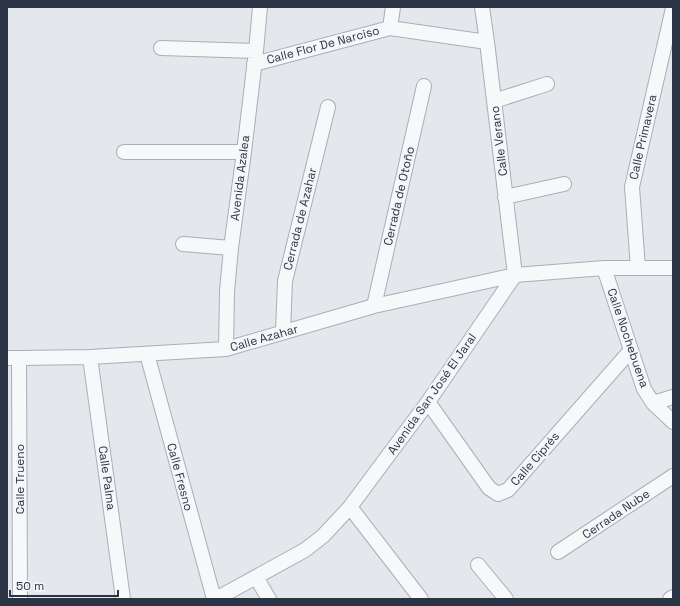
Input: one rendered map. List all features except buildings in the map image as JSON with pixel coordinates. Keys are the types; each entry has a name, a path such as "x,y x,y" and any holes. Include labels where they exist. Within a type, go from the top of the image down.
{"street":[{"name":"Avenida Azalea","path":"226,349 227,291 231,248 244,152 260,7"},
{"path":"390,28 393,7"},
{"name":"Calle Verano","path":"482,7 515,275"},
{"name":"Calle Primavera","path":"638,268 632,187 673,8"},
{"name":"Calle Flor De Narciso","path":"161,48 255,57 390,28 487,42"},
{"path":"494,101 547,84"},
{"name":"Cerrada de Otoño","path":"374,306 424,86"},
{"name":"Cerrada de Azahar","path":"283,332 285,281 328,107"},
{"path":"124,152 244,152"},
{"path":"505,197 564,184"},
{"path":"182,244 231,248"},
{"path":"515,275 604,268 673,268"},
{"name":"Calle Nochebuena","path":"604,268 644,389 653,403 673,422"},
{"name":"Calle Azahar","path":"13,358 90,357 226,349 374,306 515,275"},
{"name":"Avenida San José El Jaral","path":"215,599 305,550 323,536 350,507 428,402 515,275"},
{"name":"Calle Ciprés","path":"428,402 489,488 498,494 508,490 631,350"},
{"name":"Calle Fresno","path":"147,354 215,599"},
{"name":"Calle Palma","path":"90,357 123,599"},
{"name":"Calle Trueno","path":"13,358 20,599"},
{"path":"653,403 673,397"},
{"name":"Cerrada Nube","path":"558,552 673,476"},
{"path":"350,507 421,599"},
{"path":"478,565 506,599"},
{"path":"256,577 268,599"}]}
